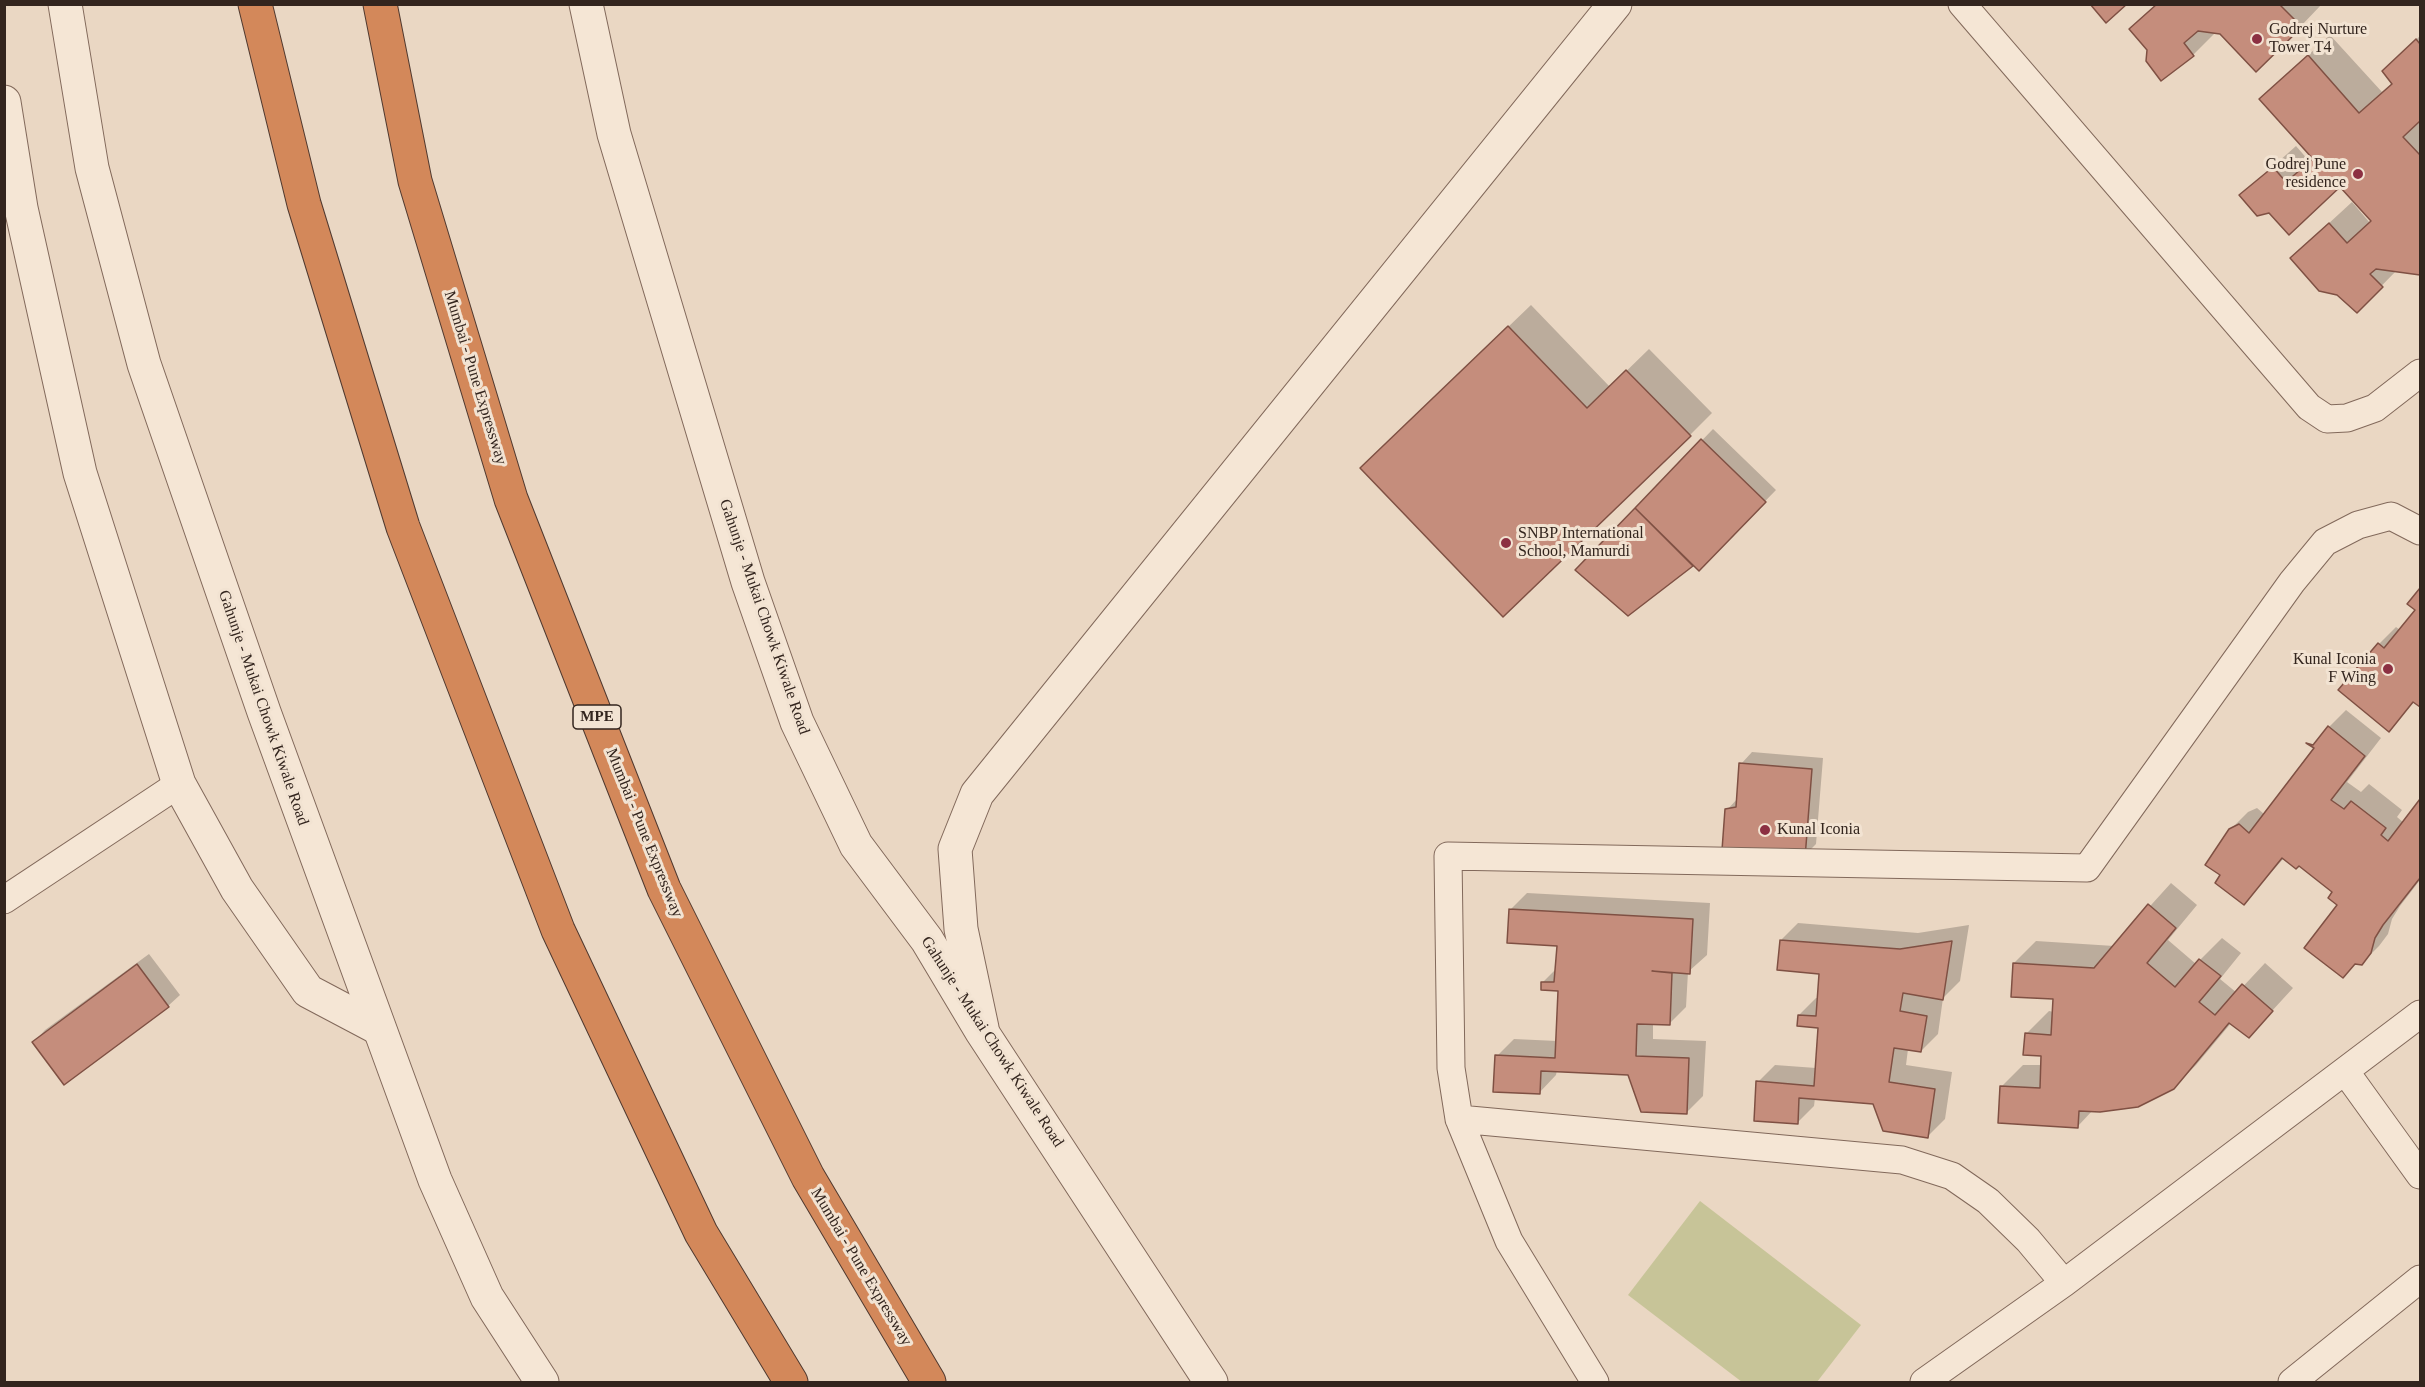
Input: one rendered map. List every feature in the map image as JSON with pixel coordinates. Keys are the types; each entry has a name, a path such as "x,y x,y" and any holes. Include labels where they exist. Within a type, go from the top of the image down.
{"highway":[{"path":"255,4 304,204 403,527 558,930 701,1233 791,1383"},
{"name":"Mumbai - Pune Expressway","path":"380,4 415,181 512,499 664,889 808,1177 930,1383"}],"street":[{"name":"Gahunje - Mukai Chowk Kiwale Road","path":"65,4 92,168 144,364 264,712 435,1180 488,1297 542,1383"},
{"name":"Gahunje - Mukai Chowk Kiwale Road","path":"586,4 614,134 748,582 797,722 856,845 927,940 982,1032 1211,1383"},
{"path":"982,1032 962,928 956,849 977,794 1615,4"},
{"path":"4,102 21,208 80,473 179,784 237,889 308,991 378,1028"}],"lane":[{"path":"1962,4 2309,407 2327,419 2348,418 2375,408 2421,373"},
{"path":"1595,1383 1509,1241 1459,1119 1451,1068 1448,856 2087,868 2292,582 2325,542 2358,525 2391,516 2421,531"},
{"path":"4,900 179,784"},
{"path":"1924,1383 2064,1282 2421,1014"},
{"path":"2345,1071 2421,1175"},
{"path":"1459,1119 1902,1160 1952,1176 1988,1201 2028,1240 2064,1282"},
{"path":"2292,1383 2421,1280"}],"shaded area":[{"path":"1700,1201 1861,1325 1817,1382 1742,1382 1628,1295"}],"building":[{"path":"2090,4 2127,4 2106,23"},
{"name":"Godrej Nurture Tower T4","path":"2157,4 2279,4 2302,27 2256,72 2220,34 2198,31 2184,43 2194,56 2161,81 2146,61 2147,50 2129,29"},
{"name":"Godrej Pune residence","path":"2416,39 2420,44 2420,121 2403,137 2420,155 2420,275 2376,269 2370,274 2383,287 2357,313 2337,295 2319,291 2290,258 2329,223 2347,243 2371,221 2340,187 2289,235 2269,213 2257,216 2239,195 2273,167 2286,182 2313,159 2259,99 2308,55 2359,113 2392,84 2382,71"},
{"name":"SNBP International School, Mamurdi","path":"1508,326 1587,408 1626,370 1691,436 1503,617 1360,468"},
{"path":"1701,439 1766,502 1699,571 1635,508"},
{"path":"1635,508 1693,566 1628,616 1575,570"},
{"name":"Kunal Iconia F Wing","path":"2420,588 2420,707 2413,702 2389,732 2338,690 2378,643 2384,648 2415,610 2407,604"},
{"path":"2328,726 2365,756 2331,800 2344,809 2351,801 2386,828 2381,835 2388,841 2420,799 2420,878 2383,925 2375,938 2371,953 2362,965 2355,964 2343,978 2304,948 2337,905 2328,898 2332,892 2299,866 2296,869 2282,858 2244,905 2215,883 2220,875 2205,865 2229,829 2239,824 2249,833 2314,748 2306,743 2313,745"},
{"name":"Kunal Iconia","path":"1739,763 1812,769 1805,858 1722,850 1725,809 1736,807"},
{"path":"2148,904 2176,928 2147,963 2175,987 2199,959 2221,976 2199,1002 2215,1015 2242,984 2273,1011 2249,1038 2229,1023 2174,1089 2138,1107 2100,1112 2079,1111 2078,1128 1998,1123 2000,1086 2040,1088 2041,1056 2023,1055 2025,1033 2051,1035 2053,999 2011,997 2013,963 2094,968"},
{"path":"1509,909 1693,919 1690,974 1652,971 1672,973 1670,1025 1637,1024 1636,1056 1689,1058 1687,1114 1641,1112 1628,1075 1541,1071 1540,1094 1493,1092 1495,1055 1555,1058 1558,991 1541,990 1541,982 1554,982 1557,946 1507,943"},
{"path":"1780,940 1900,949 1952,941 1943,1000 1903,993 1900,1011 1927,1016 1921,1052 1894,1048 1889,1082 1935,1089 1928,1138 1883,1131 1873,1104 1799,1098 1798,1124 1754,1121 1756,1081 1814,1086 1818,1028 1797,1026 1798,1015 1816,1016 1819,974 1777,970"},
{"path":"137,964 169,1007 64,1085 32,1042"}],"place":[{"name":"Godrej Nurture Tower T4","path":"2257,39"},
{"name":"Godrej Pune residence","path":"2358,174"},
{"name":"SNBP International School, Mamurdi","path":"1506,543"},
{"name":"Kunal Iconia F Wing","path":"2388,669"},
{"name":"Kunal Iconia","path":"1765,830"}]}
